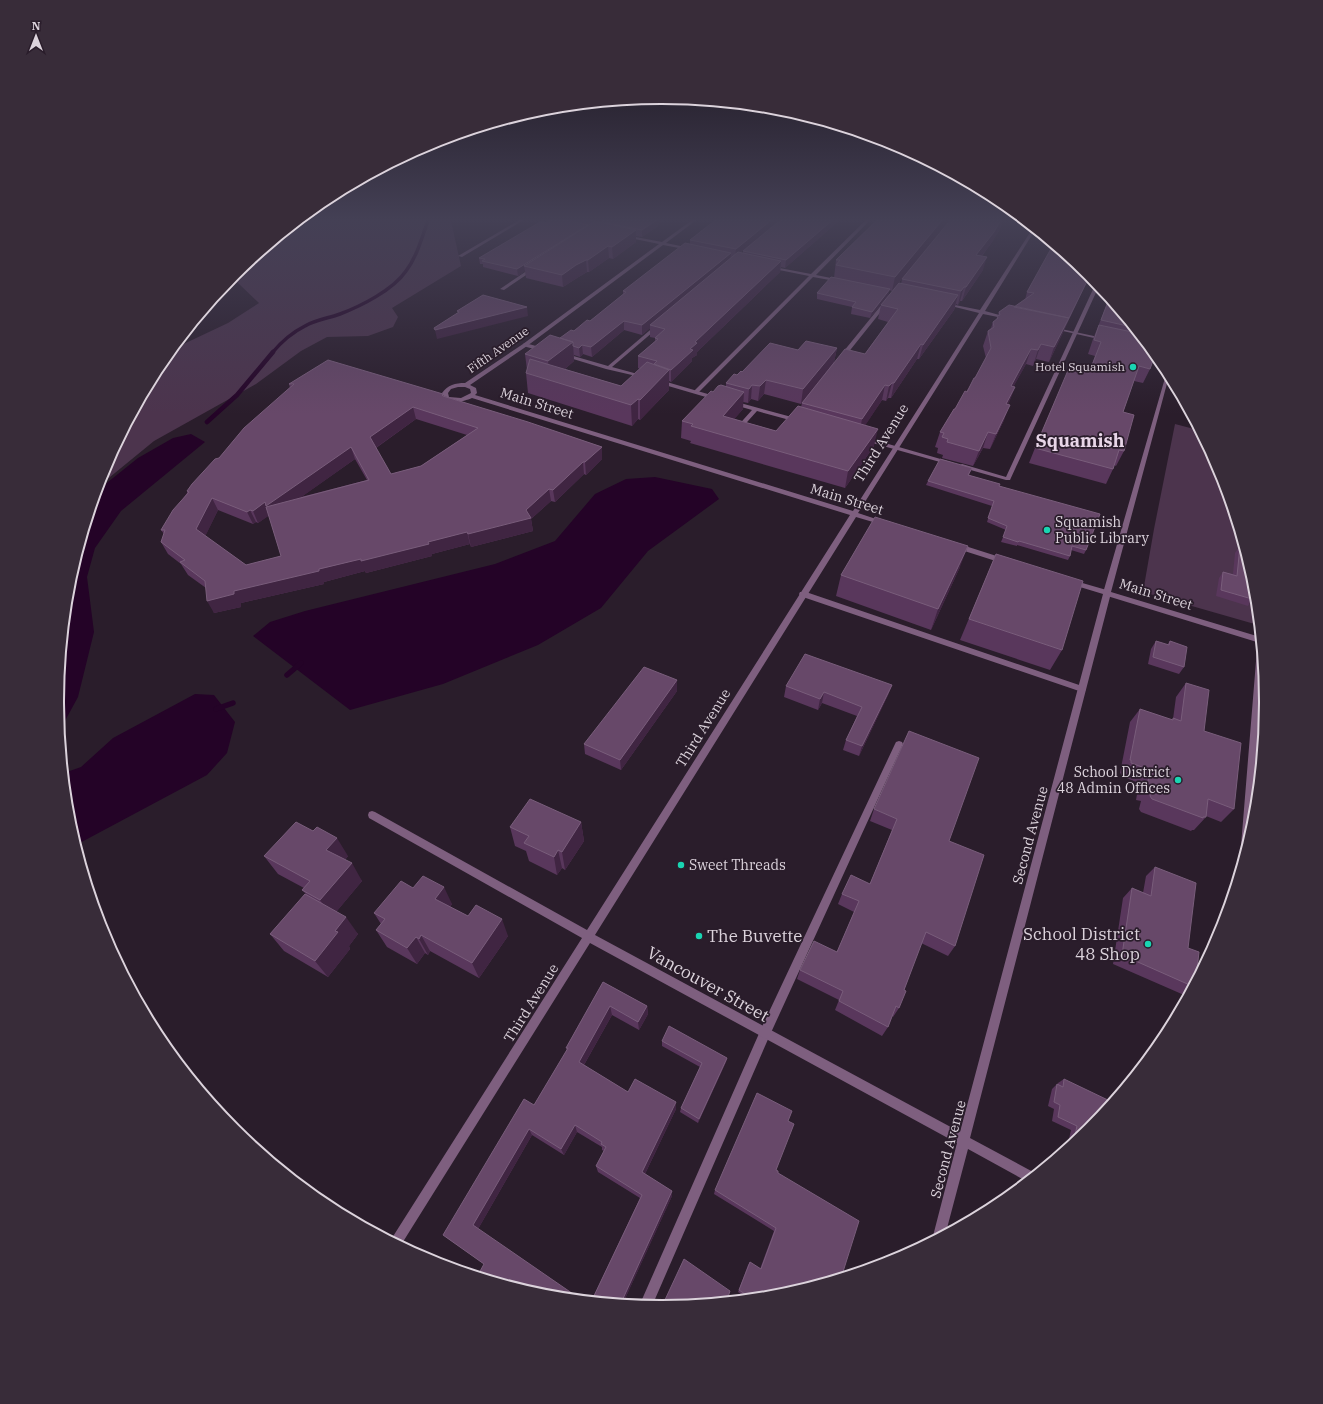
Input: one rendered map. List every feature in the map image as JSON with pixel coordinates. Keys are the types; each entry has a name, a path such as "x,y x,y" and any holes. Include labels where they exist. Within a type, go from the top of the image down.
{"street":[{"path":"502,289 511,284"},
{"name":"Fifth Avenue","path":"466,386 606,284"},
{"path":"696,392 804,284"},
{"name":"Third Avenue","path":"398,1239 999,284"},
{"path":"858,438 1008,479 1094,291"},
{"path":"836,365 889,299"},
{"path":"938,302 1015,319"},
{"path":"608,368 663,321"},
{"path":"1046,326 1112,341"},
{"path":"525,344 548,351"},
{"path":"555,353 800,421"},
{"name":"Second Avenue","path":"941,1230 1107,593 1165,382"},
{"path":"466,386 473,388 474,391 472,396 459,400 450,399 445,396 445,393 449,388 466,386"},
{"name":"Main Street","path":"472,396 888,525"},
{"path":"743,432 736,430 756,409"},
{"path":"793,419 797,413"},
{"path":"949,544 1010,562"},
{"name":"Main Street","path":"1063,579 1255,639"},
{"path":"803,594 1082,689"},
{"path":"1248,818 1258,682"},
{"path":"648,1299 765,1033 899,744"},
{"name":"Vancouver Street","path":"372,815 589,937 1027,1175"}],"shaded area":[{"path":"239,284 432,284 392,308 398,317 393,327 368,336 327,337 301,351 256,384 154,441 107,480 144,403 183,344 228,323 259,303"},
{"path":"1175,424 1192,428 1214,473 1239,547 1248,585 1254,624 1143,592"},
{"path":"191,434 205,442 121,511 95,548 87,577 94,632 78,697 65,722 65,663 75,585 84,547 105,484 138,458 173,438"},
{"path":"655,477 712,489 719,499 648,551 601,608 538,645 443,684 350,710 253,636 270,622 305,611 495,564 555,541 595,494 626,479"},
{"path":"195,694 214,695 235,722 227,753 207,775 81,843 75,819 68,772 81,767 113,738"}],"building":[{"path":"633,284 693,284 642,325 624,321 591,347 582,345 579,348 573,346 573,342 560,338 571,330 574,331 587,320 590,321 626,292 623,291"},
{"path":"700,284 757,284 695,342 697,343 690,349 693,350 671,370 654,364 657,361 638,356 658,339 655,338 665,329 650,325"},
{"path":"825,284 863,284 890,289 872,312 852,307 856,302 817,293"},
{"path":"899,284 958,295 894,383 889,386 885,385 862,419 802,403 845,349 865,354 898,309 881,305"},
{"path":"924,284 968,284 961,291"},
{"path":"1032,284 1086,284 1069,318 1014,307 1034,293 1027,292"},
{"path":"483,295 527,307 435,330 434,328 459,312 457,311"},
{"path":"1107,304 1126,326 1101,320"},
{"path":"1009,305 1069,318 1054,347 1041,344 1038,350 1031,349 1011,386 1015,387 1006,404 1010,405 996,434 988,432 979,451 947,442 948,439 942,437 944,433 940,432 965,391 967,392 991,348 988,331 994,327 993,322 998,318 997,316 1000,315 999,312"},
{"path":"1099,325 1131,332 1152,362 1150,369 1139,366 1123,412 1134,415 1124,451 1119,450 1113,469 1035,448 1069,368 1089,373 1101,342 1094,340"},
{"path":"550,335 573,342 548,361 525,354"},
{"path":"806,341 837,348 803,389 766,380 760,386 752,385 749,389 726,383 734,374 737,375 741,371 742,372 770,343 798,350"},
{"path":"530,359 621,386 647,362 669,370 640,400 638,399 631,405 526,373"},
{"path":"328,360 443,394 443,396 528,422 602,447 585,462 583,462 553,490 549,489 526,510 531,518 468,534 467,532 428,542 429,544 361,561 361,559 319,569 319,571 234,591 234,594 207,601 205,581 180,562 185,560 161,542 165,530 161,530 173,510 189,492 187,491 192,484 215,459 219,458 244,428 294,384 289,384","holes":["413,407 478,428 421,466 391,474 370,437","351,447 369,480 266,507 281,556 246,565 196,529 212,498 247,512 250,510 253,511 265,502 266,506"]},
{"path":"721,385 744,392 723,416 776,431 798,406 878,429 848,471 691,426 693,424 682,421 711,391 713,392 718,386"},
{"path":"940,459 972,468 968,475 1000,484 999,486 1100,514 1086,550 1072,546 1070,556 1003,537 1007,526 988,518 994,501 928,481"},
{"path":"875,517 968,546 938,609 841,575"},
{"path":"1240,550 1250,598 1221,590 1223,572 1237,576"},
{"path":"996,554 1083,581 1062,650 969,619"},
{"path":"1156,641 1169,645 1170,641 1187,647 1184,667 1153,657"},
{"path":"805,654 892,685 862,746 846,740 862,707 824,692 820,699 786,686"},
{"path":"644,667 677,680 620,760 584,744"},
{"name":"School District 48 Admin Offices","path":"1186,683 1209,690 1204,731 1241,743 1234,809 1208,799 1206,817 1203,818 1152,799 1150,796 1151,788 1147,787 1150,770 1131,763 1130,760 1140,709 1173,720 1173,718 1181,721"},
{"path":"909,731 979,758 949,841 984,855 955,946 926,932 904,990 906,991 899,1008 896,1006 888,1027 839,1001 843,991 800,970 814,941 837,952 859,901 842,894 851,875 870,884 897,819 874,809"},
{"path":"530,799 581,822 562,852 558,850 554,857 524,843 529,836 510,827"},
{"path":"296,822 313,831 317,827 337,838 326,850 352,863 320,900 302,890 310,881 264,856"},
{"name":"School District 48 Shop","path":"1155,867 1196,883 1188,948 1199,952 1198,965 1188,984 1122,955 1132,888 1151,896"},
{"path":"423,876 444,887 435,899 468,916 476,905 502,919 472,963 421,935 419,939 416,937 407,948 376,930 385,919 374,913 401,881 413,888"},
{"path":"305,894 346,917 335,931 338,932 315,961 270,934"},
{"path":"603,982 647,1006 638,1022 610,1006 579,1062 628,1092 635,1079 676,1102 642,1172 672,1191 623,1298 594,1295 642,1195 596,1166 606,1147 601,1144 602,1142 575,1125 561,1149 529,1129 473,1225 570,1292 545,1288 480,1271 484,1264 443,1235 524,1099 534,1105 568,1048 566,1048"},
{"path":"669,1026 727,1058 699,1119 681,1108 702,1063 662,1041"},
{"path":"1064,1079 1107,1100 1076,1132 1077,1126 1058,1117 1060,1105 1054,1102 1057,1084 1063,1087"},
{"path":"757,1093 792,1111 788,1121 794,1124 776,1170 778,1173 859,1221 843,1271 778,1288 744,1293 739,1290 750,1262 761,1269 776,1228 715,1190"},
{"path":"684,1259 730,1291 729,1295 665,1300"}],"waterway":[{"path":"272,353 295,331 313,322 357,307 376,297 394,284"},
{"path":"207,422 237,395 273,352"},
{"path":"287,675 301,663"},
{"path":"216,709 233,703"}],"place":[{"name":"Hotel Squamish","path":"1133,367"},
{"name":"Squamish Public Library","path":"1047,530"},
{"name":"School District 48 Admin Offices","path":"1178,780"},
{"name":"Sweet Threads","path":"681,865"},
{"name":"The Buvette","path":"699,936"},
{"name":"School District 48 Shop","path":"1148,944"}],"district":[{"name":"Squamish","path":"1080,441"}]}
